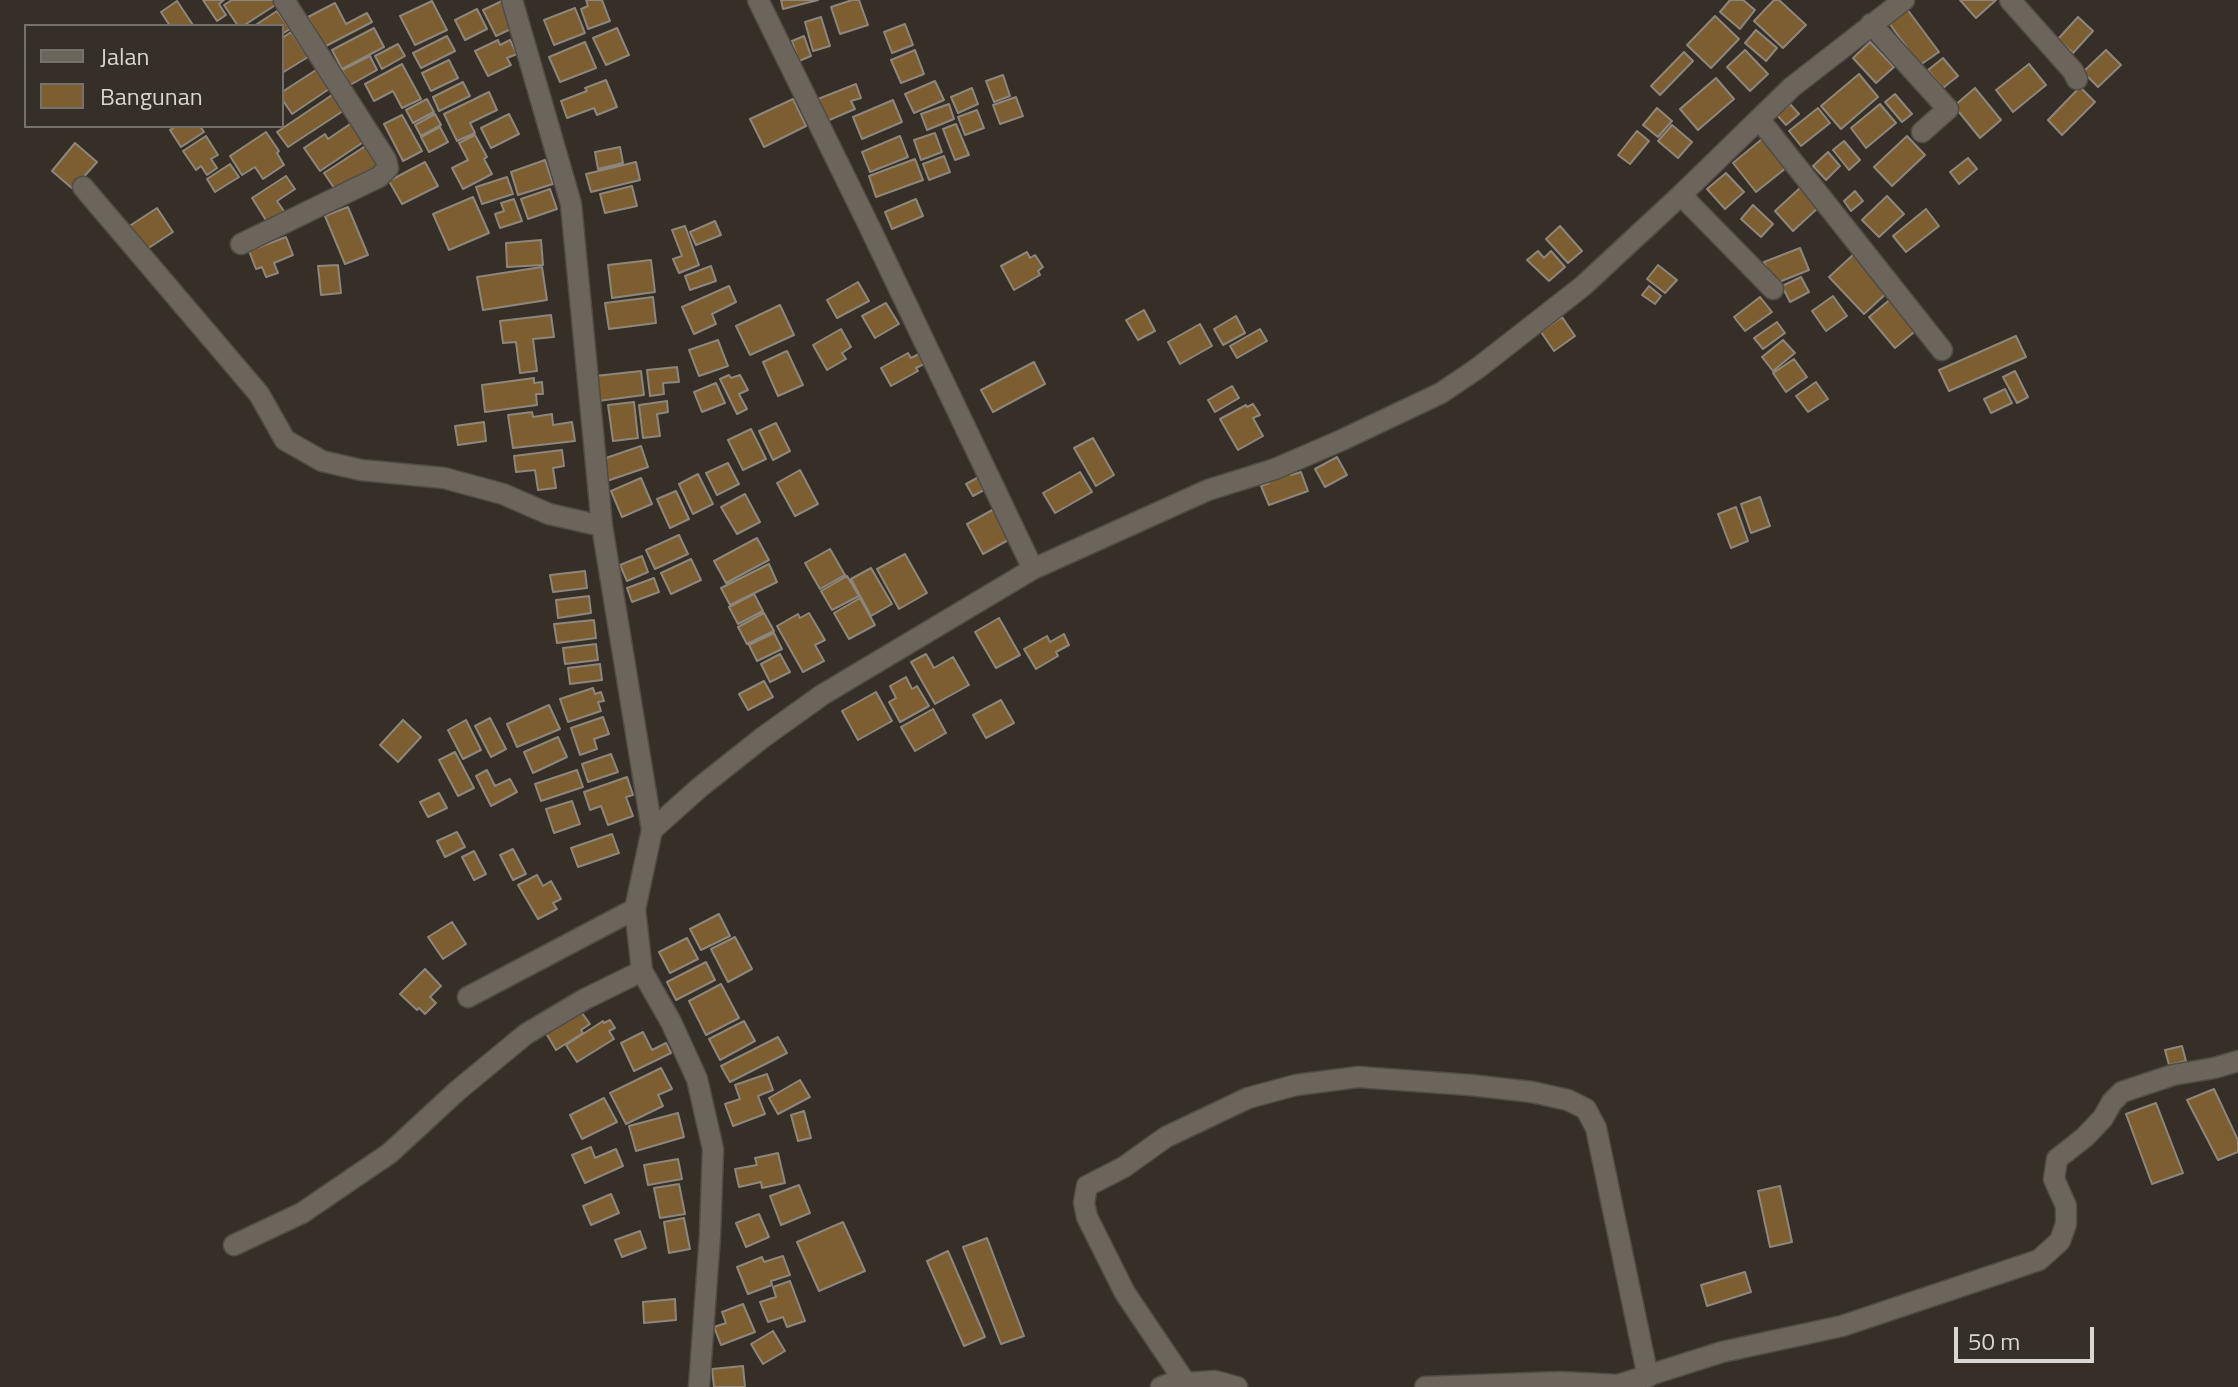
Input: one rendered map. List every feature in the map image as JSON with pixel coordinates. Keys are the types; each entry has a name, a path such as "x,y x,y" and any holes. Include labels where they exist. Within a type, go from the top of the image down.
{"street":[{"path":"241,244 379,177 388,168 386,160 284,0"},
{"path":"512,0 571,204 602,526 652,830 635,909 642,971 671,1022 697,1079 713,1149 699,1387"},
{"path":"758,0 1033,569"},
{"path":"652,830 709,780 822,695 1033,569 1208,490 1275,469 1441,393 1583,286 1792,87 1904,0"},
{"path":"2010,0 2077,79"},
{"path":"1871,24 1948,109 1922,132"},
{"path":"1759,119 1942,350"},
{"path":"83,187 259,394 285,440 322,461 361,470 444,478 503,494 549,514 602,526"},
{"path":"1681,195 1773,289"},
{"path":"468,997 635,909"},
{"path":"234,1245 302,1213 390,1153 457,1091 526,1034 585,999 642,971"},
{"path":"1425,1387 1560,1382 1618,1385 1722,1352 1842,1326 2039,1260 2060,1241 2066,1224 2066,1206 2054,1179 2057,1159 2085,1137 2122,1092 2173,1075 2238,1061"},
{"path":"1185,1382 1125,1293 1087,1217 1084,1203 1087,1186 1124,1167 1166,1137 1248,1098 1296,1085 1358,1077 1532,1092 1568,1100 1586,1109 1596,1128 1648,1377"},
{"path":"1161,1387 1215,1381 1237,1387"}],"building":[{"path":"203,0 224,0 219,4 226,15 217,21"},
{"path":"232,0 274,0 277,4 246,24 237,24 224,5"},
{"path":"586,0 602,0 610,21 588,29 581,9 588,6"},
{"path":"781,0 818,0 783,9"},
{"path":"859,0 868,25 840,34 831,7"},
{"path":"1730,0 1743,0 1755,10 1740,29 1720,12"},
{"path":"1774,0 1779,0 1806,25 1783,48 1754,21"},
{"path":"1960,0 1996,0 1976,18"},
{"path":"177,1 192,24 169,24 161,12"},
{"path":"432,1 447,30 415,45 400,16"},
{"path":"502,1 515,27 496,36 483,10"},
{"path":"335,3 346,24 367,13 372,22 324,47 308,17"},
{"path":"1904,5 1939,52 1920,65 1886,19"},
{"path":"575,8 585,33 554,45 544,20"},
{"path":"477,9 487,29 465,40 455,20"},
{"path":"277,11 290,29 284,33 284,24 257,24"},
{"path":"1715,16 1739,39 1711,68 1687,45"},
{"path":"821,17 830,46 813,51 805,22"},
{"path":"2078,17 2093,31 2073,53 2058,39"},
{"path":"905,24 913,45 892,53 884,32"},
{"path":"374,28 384,47 342,69 332,50"},
{"path":"617,28 629,55 606,65 593,38"},
{"path":"1756,30 1777,48 1766,61 1745,43"},
{"path":"291,32 308,57 284,72 284,37"},
{"path":"447,36 455,51 421,68 413,53"},
{"path":"804,36 811,56 799,61 792,41"},
{"path":"498,40 500,45 510,40 517,54 507,58 511,65 488,76 475,51"},
{"path":"585,42 596,68 560,82 549,57"},
{"path":"1870,42 1894,67 1876,83 1853,58"},
{"path":"398,44 405,56 382,69 375,56"},
{"path":"915,50 924,74 901,83 891,60"},
{"path":"1745,50 1768,74 1750,91 1727,67"},
{"path":"2106,50 2121,65 2098,87 2083,72"},
{"path":"1684,52 1693,61 1660,95 1651,86"},
{"path":"370,56 377,70 350,85 342,70"},
{"path":"1943,58 1958,76 1943,88 1928,70"},
{"path":"449,60 458,78 431,91 422,73"},
{"path":"402,64 421,99 402,108 393,91 374,101 365,84"},
{"path":"2029,64 2046,85 2013,112 1996,90"},
{"path":"316,70 329,89 292,114 284,102 284,91"},
{"path":"1859,74 1878,97 1841,129 1821,106"},
{"path":"1003,75 1010,96 994,102 986,81"},
{"path":"1716,78 1734,99 1698,130 1680,109"},
{"path":"606,80 617,107 597,115 594,108 567,118 561,101"},
{"path":"935,81 944,100 914,113 905,94"},
{"path":"463,82 470,96 439,111 433,97"},
{"path":"856,84 861,98 851,101 855,109 827,121 818,99"},
{"path":"2080,87 2095,102 2062,135 2048,120"},
{"path":"972,88 978,104 958,113 951,97"},
{"path":"1975,88 2001,120 1980,138 1954,106"},
{"path":"489,92 497,110 470,123 475,133 457,141 444,114"},
{"path":"1895,94 1912,114 1902,122 1885,102"},
{"path":"332,95 343,111 288,147 277,132"},
{"path":"1016,97 1023,116 1000,124 993,105"},
{"path":"427,99 434,112 413,123 406,110"},
{"path":"793,99 806,126 764,147 750,119"},
{"path":"893,100 902,122 862,139 853,117"},
{"path":"949,104 954,119 927,130 921,114"},
{"path":"1790,104 1799,114 1786,125 1777,115"},
{"path":"1880,104 1896,123 1866,148 1851,128"},
{"path":"1657,108 1672,121 1658,137 1643,125"},
{"path":"1818,108 1830,123 1801,146 1789,131"},
{"path":"977,110 984,128 965,135 958,117"},
{"path":"435,114 441,125 421,136 415,125"},
{"path":"509,114 519,134 491,148 481,128"},
{"path":"402,115 422,151 403,161 384,124"},
{"path":"353,122 365,141 320,171 304,148 325,134 328,139"},
{"path":"956,124 969,155 955,160 943,129"},
{"path":"1672,125 1692,142 1678,158 1658,141"},
{"path":"440,127 448,142 429,152 421,137"},
{"path":"201,128 204,132 181,147 170,130"},
{"path":"1637,131 1649,141 1630,164 1618,155"},
{"path":"266,132 284,165 263,179 255,167 242,175 230,156"},
{"path":"935,133 942,152 921,160 914,140"},
{"path":"475,135 492,174 463,189 452,168 468,160 459,143"},
{"path":"206,136 218,155 211,159 217,168 207,175 201,166 196,170 183,151"},
{"path":"900,136 908,157 870,172 862,152"},
{"path":"1907,136 1925,155 1892,186 1874,167"},
{"path":"1762,139 1786,168 1756,192 1733,163"},
{"path":"1844,141 1860,160 1849,170 1833,150"},
{"path":"75,143 97,162 73,189 52,171"},
{"path":"367,145 381,166 338,194 324,173"},
{"path":"620,147 623,163 598,169 595,152"},
{"path":"1828,152 1840,166 1826,180 1813,166"},
{"path":"944,156 950,172 929,180 923,164"},
{"path":"1968,158 1977,169 1959,184 1950,172"},
{"path":"915,159 923,180 876,197 869,176"},
{"path":"545,160 553,184 518,195 511,172"},
{"path":"425,162 438,186 402,204 389,181"},
{"path":"636,162 640,180 591,192 586,174"},
{"path":"230,164 239,177 215,192 207,179"},
{"path":"1726,173 1744,192 1725,209 1707,189"},
{"path":"286,176 295,189 277,201 286,214 269,225 252,198"},
{"path":"507,177 513,194 482,204 476,187"},
{"path":"632,186 637,206 605,213 600,194"},
{"path":"1801,187 1819,207 1793,231 1775,211"},
{"path":"550,189 557,209 528,219 521,199"},
{"path":"1855,191 1863,201 1851,211 1844,201"},
{"path":"1887,196 1904,214 1879,237 1862,220"},
{"path":"473,197 489,233 449,250 433,214"},
{"path":"514,199 522,221 500,228 495,214 504,211 501,203"},
{"path":"916,199 923,216 892,229 885,212"},
{"path":"1753,205 1773,224 1761,237 1741,219"},
{"path":"348,207 368,255 345,264 325,216"},
{"path":"157,208 173,232 144,251 128,227"},
{"path":"1926,209 1939,226 1906,252 1893,236"},
{"path":"715,221 721,235 696,245 690,232"},
{"path":"685,226 699,265 679,273 673,259 682,256 672,230"},
{"path":"1560,226 1582,251 1568,263 1546,239"},
{"path":"286,237 293,255 274,263 278,273 266,277 262,267 256,269 249,251"},
{"path":"541,240 543,265 507,267 506,243"},
{"path":"1800,248 1809,270 1774,284 1764,262"},
{"path":"1538,251 1544,258 1551,251 1565,267 1549,281 1527,260"},
{"path":"1027,252 1030,258 1035,255 1043,267 1038,271 1040,275 1014,290 1001,266"},
{"path":"1854,254 1889,291 1864,314 1829,277"},
{"path":"651,260 655,292 612,298 608,265"},
{"path":"338,265 341,293 321,295 318,266"},
{"path":"1658,265 1677,280 1665,293 1647,279"},
{"path":"711,266 716,281 690,290 685,276"},
{"path":"542,267 547,300 483,310 477,277"},
{"path":"1801,277 1809,292 1790,302 1782,286"},
{"path":"858,282 869,301 837,318 827,300"},
{"path":"729,286 736,302 712,314 716,324 694,334 682,307"},
{"path":"1649,286 1661,296 1655,304 1642,295"},
{"path":"1833,296 1847,316 1826,331 1812,311"},
{"path":"653,297 656,323 609,329 605,303"},
{"path":"1760,297 1772,312 1745,331 1734,317"},
{"path":"1893,297 1919,328 1895,348 1869,317"},
{"path":"886,303 899,324 875,338 862,316"},
{"path":"780,305 794,335 750,355 736,326"},
{"path":"1144,310 1155,331 1138,340 1126,320"},
{"path":"551,315 554,337 533,339 537,371 520,373 516,342 503,343 500,321"},
{"path":"1236,316 1245,333 1223,345 1214,329"},
{"path":"1562,317 1575,336 1554,351 1541,332"},
{"path":"1777,322 1785,333 1763,349 1754,338"},
{"path":"1200,324 1212,346 1180,364 1168,342"},
{"path":"841,329 851,347 842,353 846,359 827,370 813,345"},
{"path":"1260,329 1267,341 1237,358 1230,346"},
{"path":"2016,336 2026,357 1949,391 1939,370"},
{"path":"718,340 728,366 699,376 689,350"},
{"path":"1783,340 1795,353 1773,371 1762,357"},
{"path":"787,351 803,385 778,396 763,362"},
{"path":"908,353 911,358 919,354 924,364 916,368 918,371 891,386 881,368"},
{"path":"1794,359 1807,377 1786,392 1773,373"},
{"path":"1034,362 1045,384 993,412 981,390"},
{"path":"677,367 679,382 663,383 664,394 650,396 647,370"},
{"path":"641,371 644,395 598,401 595,376"},
{"path":"2015,371 2028,397 2017,403 2003,377"},
{"path":"729,375 731,378 740,375 748,390 739,394 747,409 737,414 720,379"},
{"path":"534,378 534,383 542,382 543,394 536,394 537,405 485,412 482,385"},
{"path":"1816,382 1828,399 1808,412 1796,396"},
{"path":"716,383 725,403 702,412 694,392"},
{"path":"1232,386 1239,398 1215,412 1208,400"},
{"path":"2005,389 2012,403 1991,413 1984,399"},
{"path":"667,401 668,412 657,414 660,436 643,438 639,405"},
{"path":"634,402 638,438 613,441 608,405"},
{"path":"1253,404 1260,415 1253,418 1263,436 1238,450 1220,419"},
{"path":"532,412 533,417 552,414 553,425 572,422 575,441 513,448 508,415"},
{"path":"484,422 486,441 458,445 455,426"},
{"path":"776,423 790,451 773,460 759,431"},
{"path":"751,429 766,459 743,470 728,440"},
{"path":"1093,438 1114,475 1096,486 1074,448"},
{"path":"641,446 648,467 607,481 600,460"},
{"path":"562,450 564,466 553,468 556,488 538,490 535,470 516,472 514,456"},
{"path":"1337,457 1347,475 1325,487 1315,469"},
{"path":"728,463 739,484 717,495 706,473"},
{"path":"1288,468 1291,475 1301,472 1308,491 1269,505 1261,486 1269,483 1267,476"},
{"path":"800,470 818,504 795,516 777,483"},
{"path":"1080,472 1092,492 1055,513 1043,493"},
{"path":"986,473 993,485 973,496 966,484"},
{"path":"698,474 713,504 693,514 679,484"},
{"path":"641,478 652,504 622,517 611,491"},
{"path":"676,491 689,519 670,528 657,499"},
{"path":"745,494 760,522 737,534 721,507"},
{"path":"1760,497 1770,526 1751,533 1741,504"},
{"path":"1736,507 1748,541 1731,548 1718,514"},
{"path":"996,508 1012,538 983,554 967,524"},
{"path":"679,535 688,554 655,569 646,550"},
{"path":"757,538 769,560 726,583 714,561"},
{"path":"830,549 845,575 820,589 805,563"},
{"path":"905,554 927,593 899,609 877,569"},
{"path":"642,556 648,572 627,581 620,565"},
{"path":"691,559 701,580 671,594 661,573"},
{"path":"769,564 777,582 730,605 721,588"},
{"path":"871,568 892,604 871,616 851,579"},
{"path":"585,571 587,588 553,592 550,575"},
{"path":"847,576 859,596 832,610 821,591"},
{"path":"654,578 659,592 632,602 627,588"},
{"path":"754,594 763,611 738,624 729,607"},
{"path":"589,596 591,613 558,618 556,600"},
{"path":"860,598 875,625 849,639 834,613"},
{"path":"764,613 774,631 747,644 738,627"},
{"path":"809,613 825,640 815,645 824,661 803,672 777,626 798,614 800,618"},
{"path":"999,618 1020,655 996,668 975,632"},
{"path":"594,620 596,638 557,643 554,624"},
{"path":"774,633 782,649 757,661 749,645"},
{"path":"1064,634 1069,645 1056,652 1058,656 1036,669 1024,649 1047,636 1050,642"},
{"path":"596,644 598,660 565,664 563,648"},
{"path":"780,654 790,672 770,682 761,664"},
{"path":"926,654 934,668 953,657 969,685 935,704 911,662"},
{"path":"600,664 602,680 570,684 568,668"},
{"path":"906,677 912,689 917,686 929,706 900,722 889,702 896,698 890,686"},
{"path":"764,681 773,697 748,710 739,694"},
{"path":"593,688 595,694 601,692 604,701 598,702 601,711 568,722 560,699"},
{"path":"876,692 892,721 858,740 842,711"},
{"path":"1001,700 1014,723 986,738 973,715"},
{"path":"549,705 560,729 517,747 507,724"},
{"path":"933,709 946,733 915,751 901,727"},
{"path":"603,717 609,734 594,739 597,749 580,755 571,728"},
{"path":"490,718 506,749 491,757 475,726"},
{"path":"403,720 421,737 398,762 380,745"},
{"path":"466,720 481,750 463,759 448,730"},
{"path":"558,737 567,757 533,773 524,752"},
{"path":"455,752 474,788 458,796 439,760"},
{"path":"611,754 618,772 588,782 582,764"},
{"path":"487,770 495,786 510,779 517,792 491,806 476,776"},
{"path":"577,770 583,787 541,801 535,784"},
{"path":"627,777 633,795 626,797 633,816 608,825 601,806 590,810 584,792"},
{"path":"439,793 447,808 428,817 420,802"},
{"path":"572,801 580,824 554,833 546,809"},
{"path":"457,832 465,847 445,857 437,841"},
{"path":"612,834 619,853 578,867 571,848"},
{"path":"513,849 526,874 513,880 500,855"},
{"path":"474,851 486,874 474,880 462,857"},
{"path":"537,875 543,886 551,881 561,899 553,903 557,909 538,919 518,885"},
{"path":"719,914 730,936 701,950 690,929"},
{"path":"452,922 466,944 443,959 428,937"},
{"path":"735,937 752,969 728,982 711,949"},
{"path":"687,938 698,959 670,973 659,952"},
{"path":"706,962 715,980 676,1000 667,982"},
{"path":"425,969 441,986 430,997 436,1003 425,1014 400,994"},
{"path":"721,984 739,1018 706,1035 689,1001"},
{"path":"569,1011 573,1018 582,1013 590,1024 581,1030 583,1033 556,1050 543,1028"},
{"path":"610,1020 615,1028 609,1031 614,1039 577,1062 566,1045 603,1021"},
{"path":"744,1021 755,1041 720,1060 709,1039"},
{"path":"643,1032 652,1050 666,1043 671,1053 634,1071 621,1043"},
{"path":"778,1037 787,1053 730,1082 721,1066"},
{"path":"2182,1046 2186,1061 2169,1065 2165,1050"},
{"path":"661,1068 672,1089 658,1095 663,1106 626,1124 610,1093"},
{"path":"767,1074 773,1090 758,1096 765,1114 733,1126 725,1104 740,1099 735,1085"},
{"path":"800,1080 810,1097 778,1114 769,1098"},
{"path":"2214,1089 2238,1140 2238,1152 2218,1160 2187,1100"},
{"path":"604,1098 617,1122 582,1139 570,1115"},
{"path":"2156,1103 2183,1173 2152,1184 2126,1114"},
{"path":"804,1111 811,1138 798,1141 791,1115"},
{"path":"678,1113 684,1137 636,1151 629,1126"},
{"path":"591,1147 595,1158 616,1149 623,1166 585,1183 572,1155"},
{"path":"778,1153 785,1183 762,1188 761,1182 739,1187 735,1169 757,1165 755,1158"},
{"path":"678,1159 682,1179 648,1185 644,1165"},
{"path":"679,1184 685,1214 660,1218 654,1188"},
{"path":"799,1185 810,1213 781,1225 770,1196"},
{"path":"1780,1186 1792,1242 1770,1247 1758,1191"},
{"path":"611,1194 619,1213 591,1225 583,1206"},
{"path":"759,1214 769,1237 746,1247 736,1223"},
{"path":"684,1218 690,1249 669,1253 664,1222"},
{"path":"843,1222 865,1271 819,1291 797,1242"},
{"path":"640,1231 646,1248 622,1257 615,1240"},
{"path":"987,1238 1024,1336 1001,1344 963,1247"},
{"path":"948,1251 985,1337 964,1346 927,1261"},
{"path":"783,1256 790,1275 748,1294 737,1267 762,1257 764,1262"},
{"path":"1745,1272 1751,1292 1707,1306 1701,1285"},
{"path":"790,1281 805,1321 787,1327 783,1317 768,1322 760,1302 776,1297 773,1287"},
{"path":"675,1299 676,1320 644,1323 643,1302"},
{"path":"743,1304 755,1332 721,1345 714,1327 726,1323 722,1312"},
{"path":"773,1331 785,1351 763,1364 751,1344"},
{"path":"743,1366 745,1387 714,1387 712,1369"}]}
